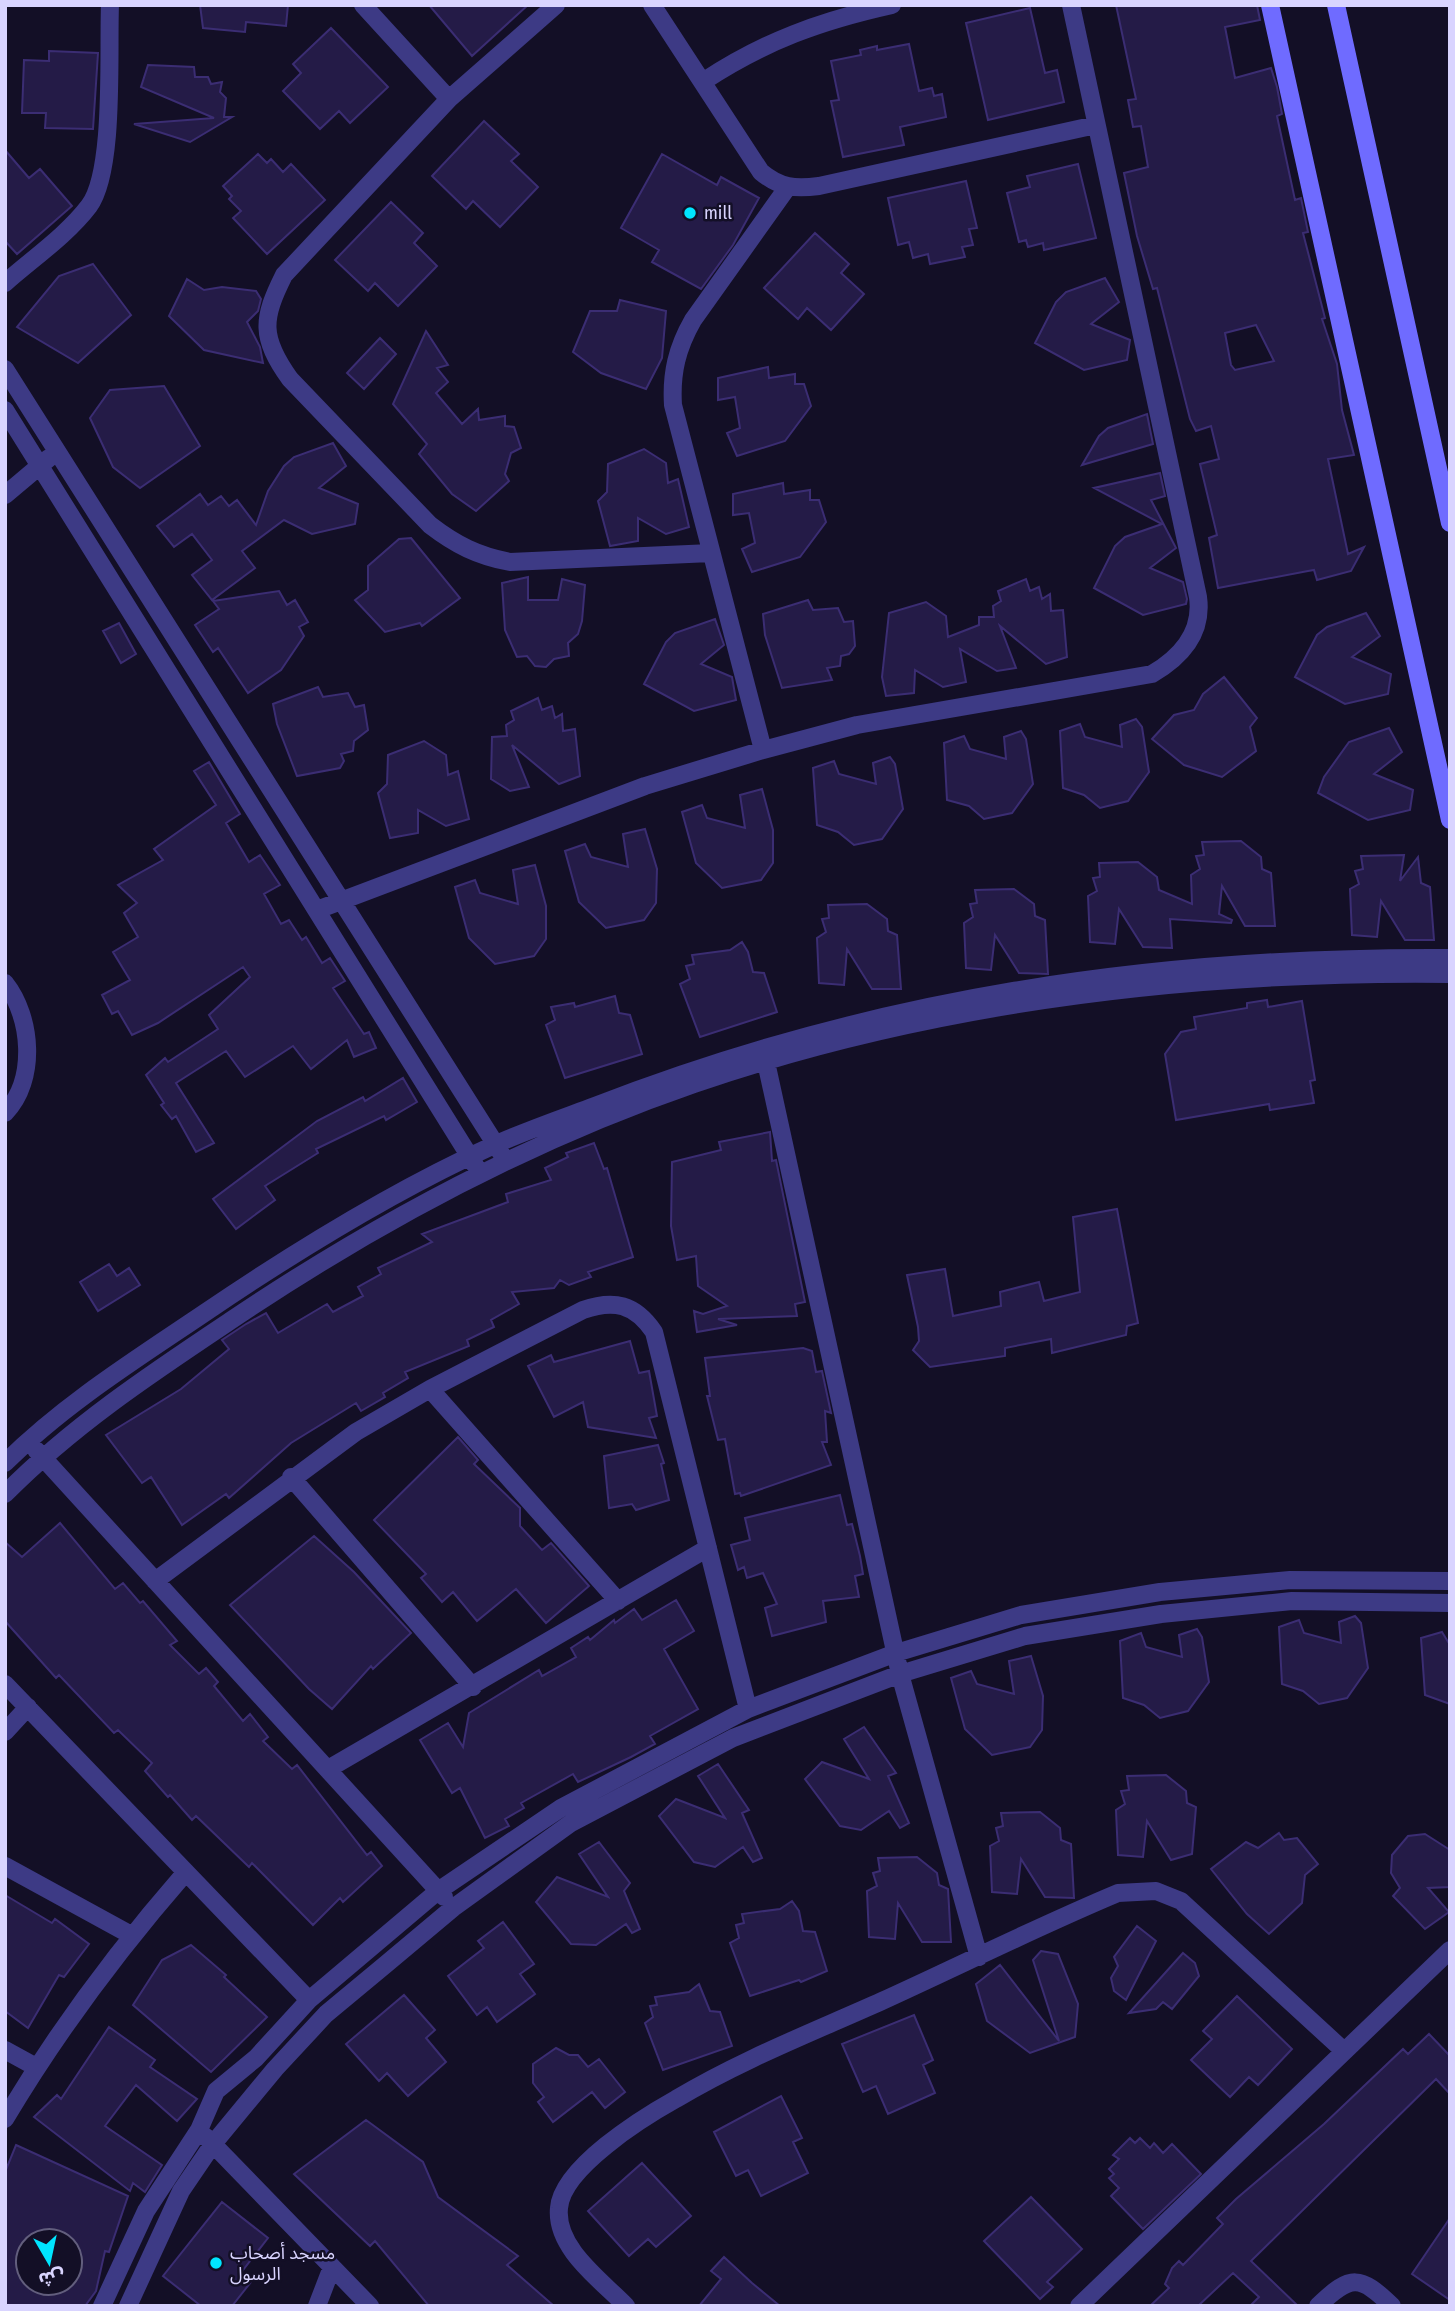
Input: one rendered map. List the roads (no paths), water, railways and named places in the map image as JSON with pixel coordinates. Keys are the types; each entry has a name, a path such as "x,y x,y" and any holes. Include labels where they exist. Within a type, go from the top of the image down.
{"street":[{"path":"5,283 74,221 98,191 97,182 106,155 110,5"},
{"path":"363,5 449,99"},
{"path":"556,5 449,99 284,275 268,307 267,333 275,358 290,379 430,525 453,544 481,556 522,562 711,552"},
{"path":"652,5 761,172 773,182 787,188 818,186 1096,125"},
{"path":"704,82 776,39 815,24 892,5"},
{"path":"317,910 645,786 763,750 857,725 1152,674 1173,662 1189,644 1197,621 1198,597 1071,5"},
{"path":"1270,5 1450,820"},
{"path":"1336,5 1450,523"},
{"path":"763,750 673,405 675,360 693,320 787,188"},
{"path":"5,369 506,1162"},
{"path":"5,410 481,1174"},
{"path":"5,495 57,452"},
{"path":"5,1463 27,1441 132,1362 241,1288 353,1220 495,1144 685,1071 877,1017 995,992 1114,974 1234,962 1450,958"},
{"path":"5,1494 42,1457 149,1376 271,1293 359,1240 506,1162 692,1085 766,1062 966,1013 1068,996 1273,976 1450,974"},
{"path":"5,983 26,1024 27,1066 12,1106 5,1113"},
{"path":"766,1062 900,1674 979,1957"},
{"path":"155,1581 356,1432 430,1389 583,1310 603,1303 624,1305 643,1315 654,1332 748,1709"},
{"path":"430,1389 618,1601"},
{"path":"27,1441 453,1908"},
{"path":"292,1477 473,1687"},
{"path":"328,1769 708,1548"},
{"path":"102,2306 146,2211 199,2130 216,2091 256,2058 309,2000 438,1891 561,1808 748,1709 896,1653 1021,1615 1160,1592 1290,1580 1450,1581"},
{"path":"128,2306 175,2202 213,2144 326,2014 453,1908 571,1823 733,1738 900,1674 1025,1636 1161,1614 1292,1601 1450,1603"},
{"path":"5,1684 309,2000"},
{"path":"5,1732 28,1707"},
{"path":"5,1866 131,1935"},
{"path":"5,2119 36,2067 131,1935 186,1872"},
{"path":"626,2306 572,2250 562,2232 559,2208 561,2196 575,2176 611,2143 677,2098 1118,1893 1156,1891 1181,1901 1344,2051"},
{"path":"1079,2306 1450,1950"},
{"path":"5,2050 36,2067"},
{"path":"199,2130 370,2306"},
{"path":"317,2306 332,2267"},
{"path":"1318,2306 1337,2287 1356,2280 1370,2285 1392,2306"}],"place":[{"name":"mill","path":"690,213"},
{"name":"مسجد أصحاب الرسول","path":"216,2263"}]}
